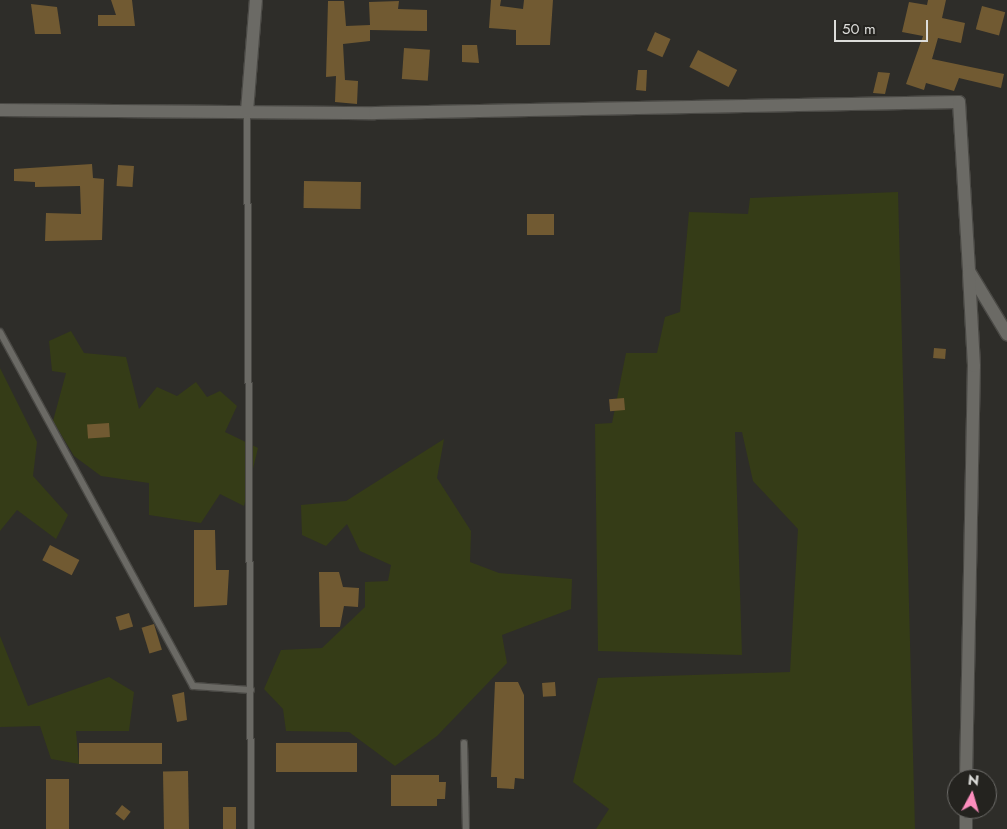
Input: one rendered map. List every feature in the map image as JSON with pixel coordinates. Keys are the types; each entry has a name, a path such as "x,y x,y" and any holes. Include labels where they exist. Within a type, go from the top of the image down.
{"street":[{"path":"247,111 256,0"},
{"path":"0,110 375,113 959,102 974,366 966,769"},
{"path":"969,271 1007,334"}],"lane":[{"path":"247,111 251,829"},
{"path":"0,332 193,686 251,690"},
{"path":"464,743 466,829"}],"green space":[{"path":"898,192 915,829 596,829 609,809 573,782 598,678 790,672 798,529 753,481 742,432 735,432 742,655 598,651 595,424 612,423 626,353 657,353 665,317 680,312 689,212 748,214 750,198"},
{"path":"71,331 84,353 126,357 139,409 157,387 177,396 196,382 207,397 220,391 237,406 225,432 258,448 244,506 220,494 201,523 149,515 149,483 101,476 74,456 53,421 66,373 52,371 49,341"},
{"path":"0,368 37,442 33,476 68,515 56,539 17,510 0,531"},
{"path":"444,439 437,478 471,531 470,562 499,573 572,579 571,609 502,635 507,663 437,736 395,766 349,732 286,731 283,709 264,689 281,650 322,648 365,607 365,582 388,581 391,565 360,551 347,524 326,546 302,535 301,505 346,501"},
{"path":"0,636 28,706 109,677 134,692 129,731 76,731 79,764 51,759 40,726 0,727"}],"building":[{"path":"111,0 132,0 135,26 98,26 98,15 116,15"},
{"path":"491,0 501,0 500,6 523,9 524,0 553,0 550,45 516,45 516,30 489,28"},
{"path":"928,0 946,0 942,18 965,23 961,43 938,38 932,59 1004,74 1001,88 959,78 954,91 926,83 924,90 906,84 923,36 902,32 909,2 927,5"},
{"path":"328,1 344,1 346,26 370,25 369,2 399,1 398,9 427,10 427,31 370,30 370,41 343,44 345,80 358,81 357,104 335,102 336,76 326,77"},
{"path":"31,4 57,7 61,34 35,34"},
{"path":"982,6 1005,12 999,35 976,29"},
{"path":"655,32 671,39 662,57 647,50"},
{"path":"462,45 477,45 479,63 462,62"},
{"path":"404,48 430,50 428,81 402,79"},
{"path":"698,50 737,70 729,87 689,67"},
{"path":"638,70 647,70 646,91 636,90"},
{"path":"878,72 890,73 885,94 873,93"},
{"path":"92,164 93,178 104,179 102,240 45,241 46,213 81,214 80,186 35,187 35,182 14,181 14,169"},
{"path":"118,165 134,166 132,187 117,186"},
{"path":"304,181 361,182 361,209 304,208"},
{"path":"527,214 554,214 554,235 527,235"},
{"path":"934,348 946,349 945,359 933,358"},
{"path":"624,398 625,410 610,411 609,399"},
{"path":"109,423 110,437 88,439 87,425"},
{"path":"194,530 215,530 216,570 229,570 227,605 194,607"},
{"path":"50,545 79,560 72,575 42,560"},
{"path":"319,572 339,572 343,587 359,588 358,607 344,606 340,627 320,627"},
{"path":"129,613 133,626 120,630 116,617"},
{"path":"154,624 162,650 149,654 142,628"},
{"path":"495,682 518,682 524,695 524,779 515,778 514,789 497,788 497,777 491,777"},
{"path":"555,682 556,696 543,697 542,683"},
{"path":"184,692 187,720 177,722 172,695"},
{"path":"79,743 162,743 162,764 79,764"},
{"path":"276,743 357,743 357,772 276,772"},
{"path":"163,771 188,771 189,829 164,829"},
{"path":"391,775 439,775 439,782 446,782 445,799 437,799 437,806 391,806"},
{"path":"46,779 69,779 69,829 46,829"},
{"path":"122,805 131,812 124,820 115,814"},
{"path":"223,807 236,807 236,829 223,829"}]}
